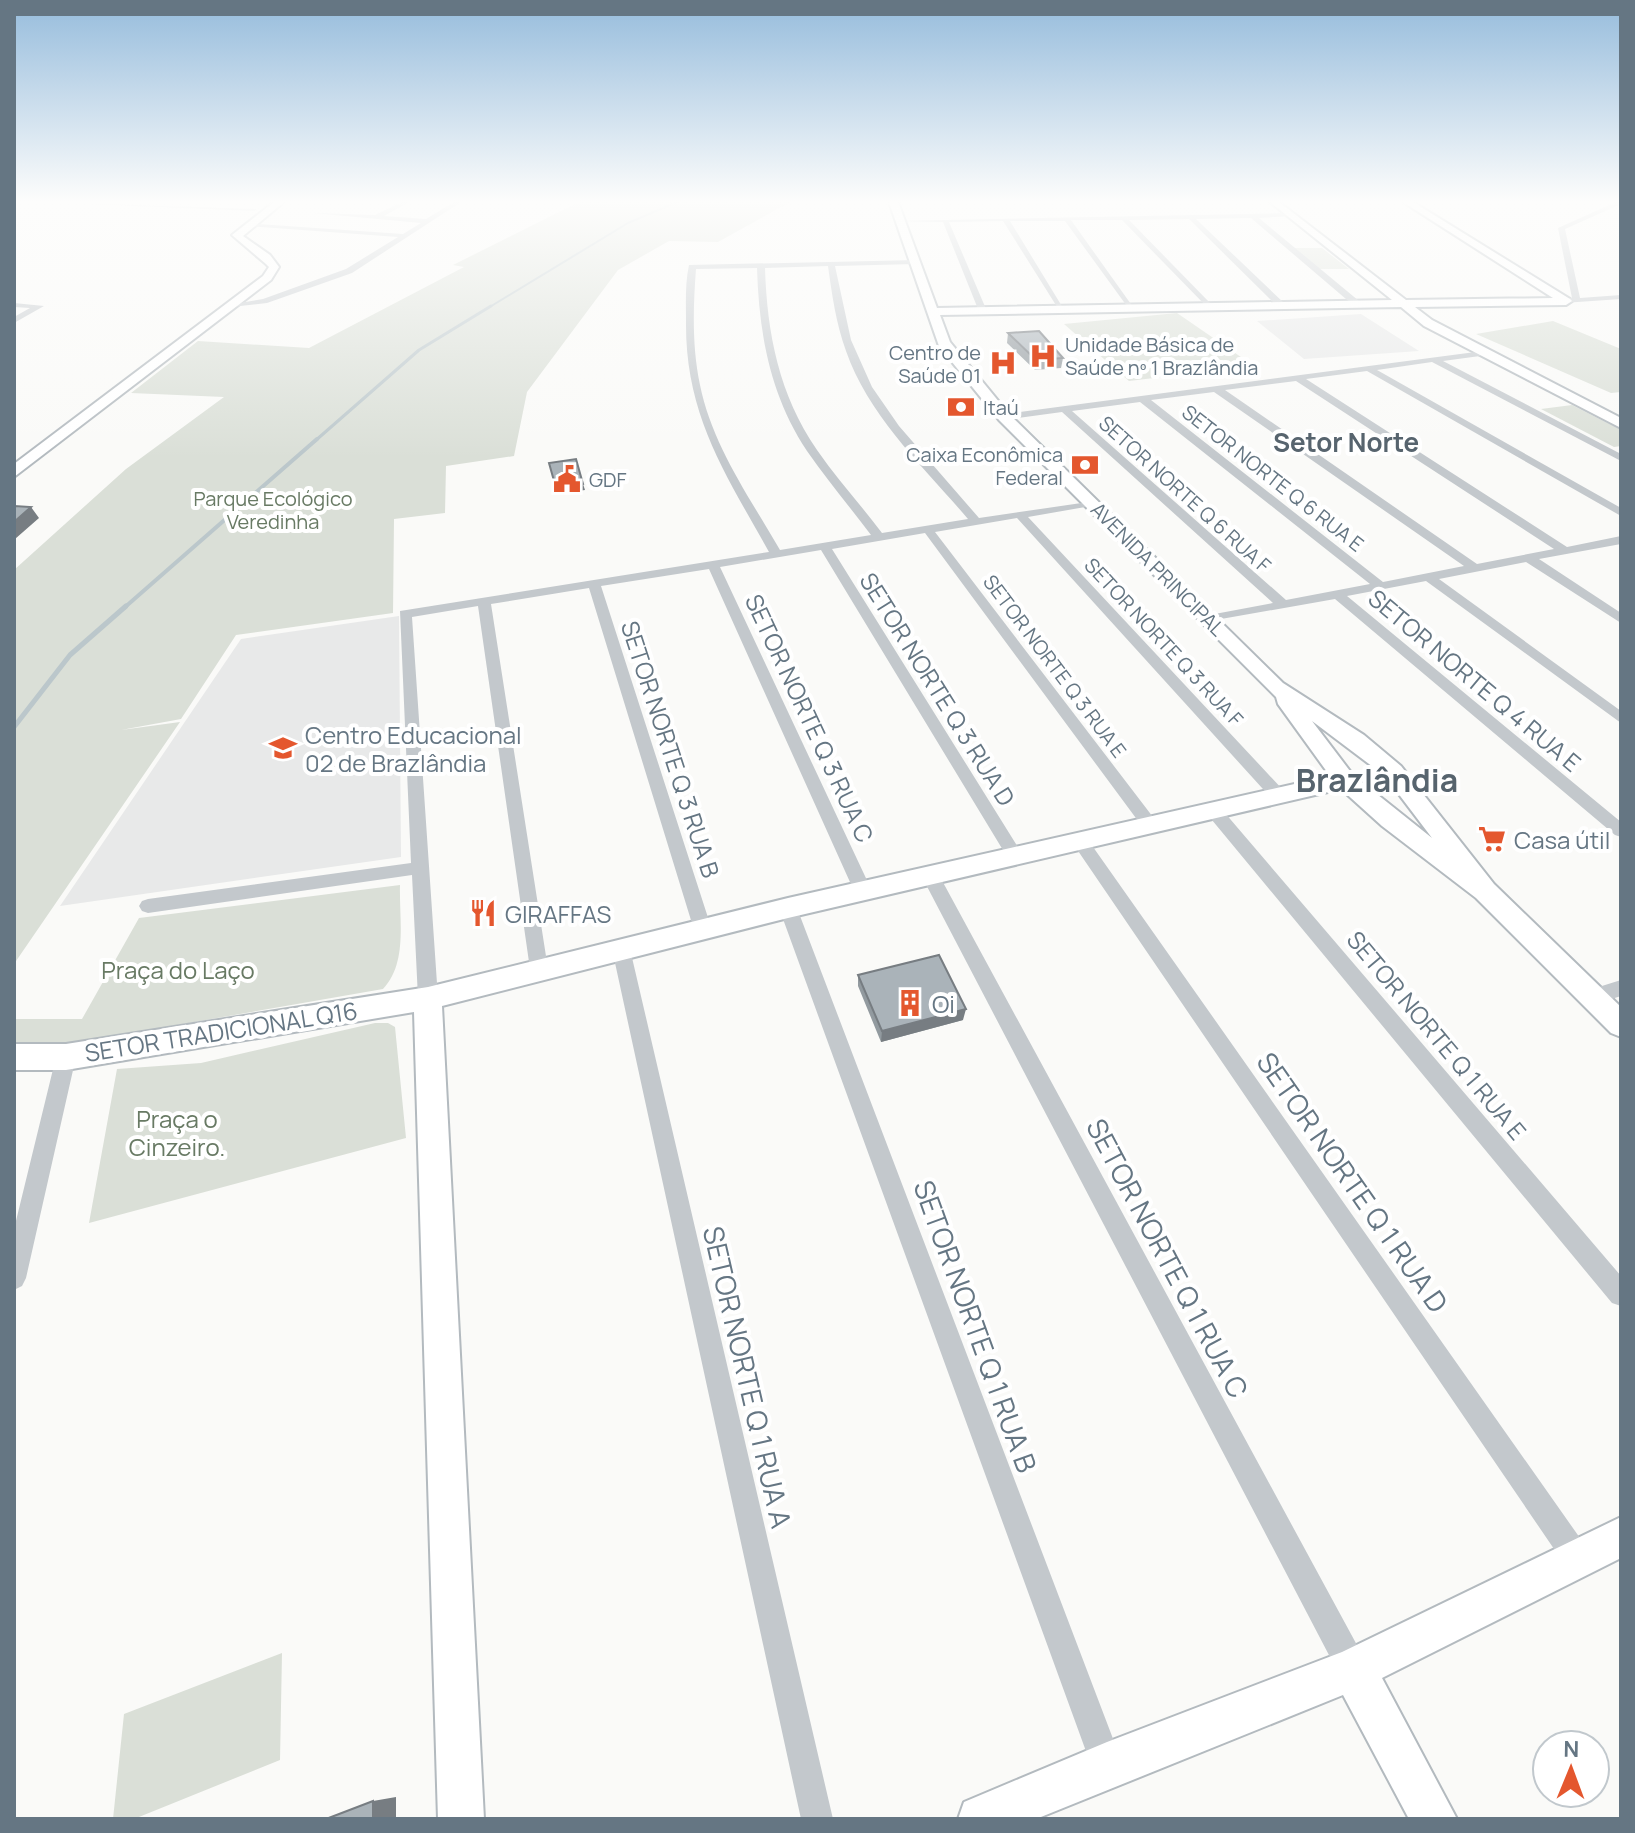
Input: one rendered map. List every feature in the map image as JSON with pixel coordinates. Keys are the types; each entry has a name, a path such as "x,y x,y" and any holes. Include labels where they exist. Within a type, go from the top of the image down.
{"street":[{"path":"14,472 107,392 242,288"},
{"path":"14,458 254,288"},
{"path":"231,305 264,301 302,288"},
{"path":"691,288 689,310 695,388 717,444 776,554"},
{"path":"761,288 762,316 771,366 795,423 879,538"},
{"path":"835,288 842,324 856,366 886,414 977,522"},
{"name":"AVENIDA PRINCIPAL","path":"923,288 931,312 952,354 1004,417 1276,687 1356,740 1393,771 1485,891"},
{"path":"973,288 982,309"},
{"path":"1047,288 1059,308"},
{"path":"1115,288 1129,307"},
{"path":"1190,288 1208,306"},
{"path":"1263,288 1281,305"},
{"path":"1338,288 1356,303"},
{"path":"1383,288 1428,323 1480,353 1621,424"},
{"path":"1544,288 1566,301 1576,300 1573,288"},
{"path":"931,312 1566,301 1621,297"},
{"path":"14,305 40,306 14,320"},
{"path":"1004,417 1480,353"},
{"path":"1433,359 1621,458"},
{"path":"1368,368 1621,513"},
{"path":"1298,378 1565,551"},
{"path":"1217,389 1475,568"},
{"name":"SETOR NORTE Q 6 RUA E","path":"1143,399 1380,586"},
{"name":"SETOR NORTE Q 6 RUA F","path":"1064,409 1283,605"},
{"path":"461,1819 428,998 405,614 1091,503"},
{"name":"SETOR NORTE Q 3 RUA F","path":"1020,515 1278,795"},
{"name":"SETOR NORTE Q 3 RUA E","path":"928,530 1150,825"},
{"path":"1209,619 1618,543"},
{"name":"SETOR NORTE Q 3 RUA D","path":"824,546 1015,856"},
{"path":"1529,558 1621,619"},
{"name":"SETOR NORTE Q 3 RUA C","path":"713,564 863,891"},
{"path":"1429,577 1621,718"},
{"name":"SETOR NORTE Q 3 RUA B","path":"594,583 703,930"},
{"name":"SETOR NORTE Q 4 RUA E","path":"1338,595 1621,831"},
{"path":"484,601 539,969"},
{"path":"1276,687 1345,780 1390,820 1485,891 1621,1025"},
{"path":"1321,751 1323,741 1330,738 1356,740"},
{"name":"SETOR TRADICIONAL Q16","path":"14,1057 66,1057 428,998 788,908 1345,780"},
{"name":"SETOR NORTE Q 1 RUA E","path":"1213,810 1621,1294"},
{"path":"1390,820 1417,822 1424,819 1425,810"},
{"name":"SETOR NORTE Q 1 RUA D","path":"1080,841 1577,1558"},
{"path":"148,906 420,868"},
{"name":"SETOR NORTE Q 1 RUA C","path":"930,875 1353,1669"},
{"name":"SETOR NORTE Q 1 RUA B","path":"788,908 1107,1765"},
{"name":"SETOR NORTE Q 1 RUA A","path":"621,949 817,1819"},
{"path":"1593,997 1621,988"},
{"path":"14,1278 66,1057"},
{"path":"981,1819 1107,1765 1353,1669 1621,1537"},
{"path":"1353,1669 1434,1819"}],"shaded area":[{"path":"1361,314 1419,351 1304,359 1257,321"},
{"name":"Centro Educacional 02 de Brazlândia","path":"399,616 401,857 60,906 241,639"}],"green space":[{"name":"Parque Ecológico Veredinha","path":"425,288 605,288 527,392 514,456 446,466 445,513 394,519 393,613 236,635 181,719 121,730 180,722 14,964 14,570 126,469 224,397 131,393 198,341 309,348"},
{"path":"1177,313 1254,366 1129,381 1064,324"},
{"path":"1553,321 1621,349 1621,392 1611,393 1476,334"},
{"path":"1572,405 1621,430 1621,446 1614,447 1541,409"},
{"name":"Praça do Laço","path":"400,885 399,954 391,978 383,989 74,1043 14,1044 14,1019 82,1019 139,918"},
{"name":"Praça o Cinzeiro.","path":"375,1023 388,1023 395,1027 406,1138 89,1223 117,1069 201,1063"},
{"path":"282,1653 280,1760 134,1819 113,1819 124,1714"}],"building":[{"path":"1039,331 1063,358 1036,360 1008,333"},
{"name":"GDF","path":"576,459 583,484 556,488 549,463"},
{"path":"14,506 31,507 14,522"},
{"name":"Oi","path":"939,955 966,1009 882,1031 858,975"},
{"path":"373,1801 373,1819 326,1819"}],"waterway":[{"path":"488,308 522,288"},
{"path":"315,441 419,350 491,306"},
{"path":"124,608 317,439"},
{"path":"14,727 70,655 126,606"}],"place":[{"name":"Unidade Básica de Saúde nº 1 Brazlândia","path":"1043,356"},
{"name":"Centro de Saúde 01","path":"1003,363"},
{"name":"Itaú","path":"961,407"},
{"name":"Caixa Econômica Federal","path":"1085,465"},
{"name":"GDF","path":"567,479"},
{"name":"Centro Educacional 02 de Brazlândia","path":"283,748"},
{"name":"Casa útil","path":"1492,839"},
{"name":"GIRAFFAS","path":"483,913"},
{"name":"Oi","path":"910,1003"}],"district":[{"name":"Setor Norte","path":"1346,442"},
{"name":"Brazlândia","path":"1377,780"}]}
